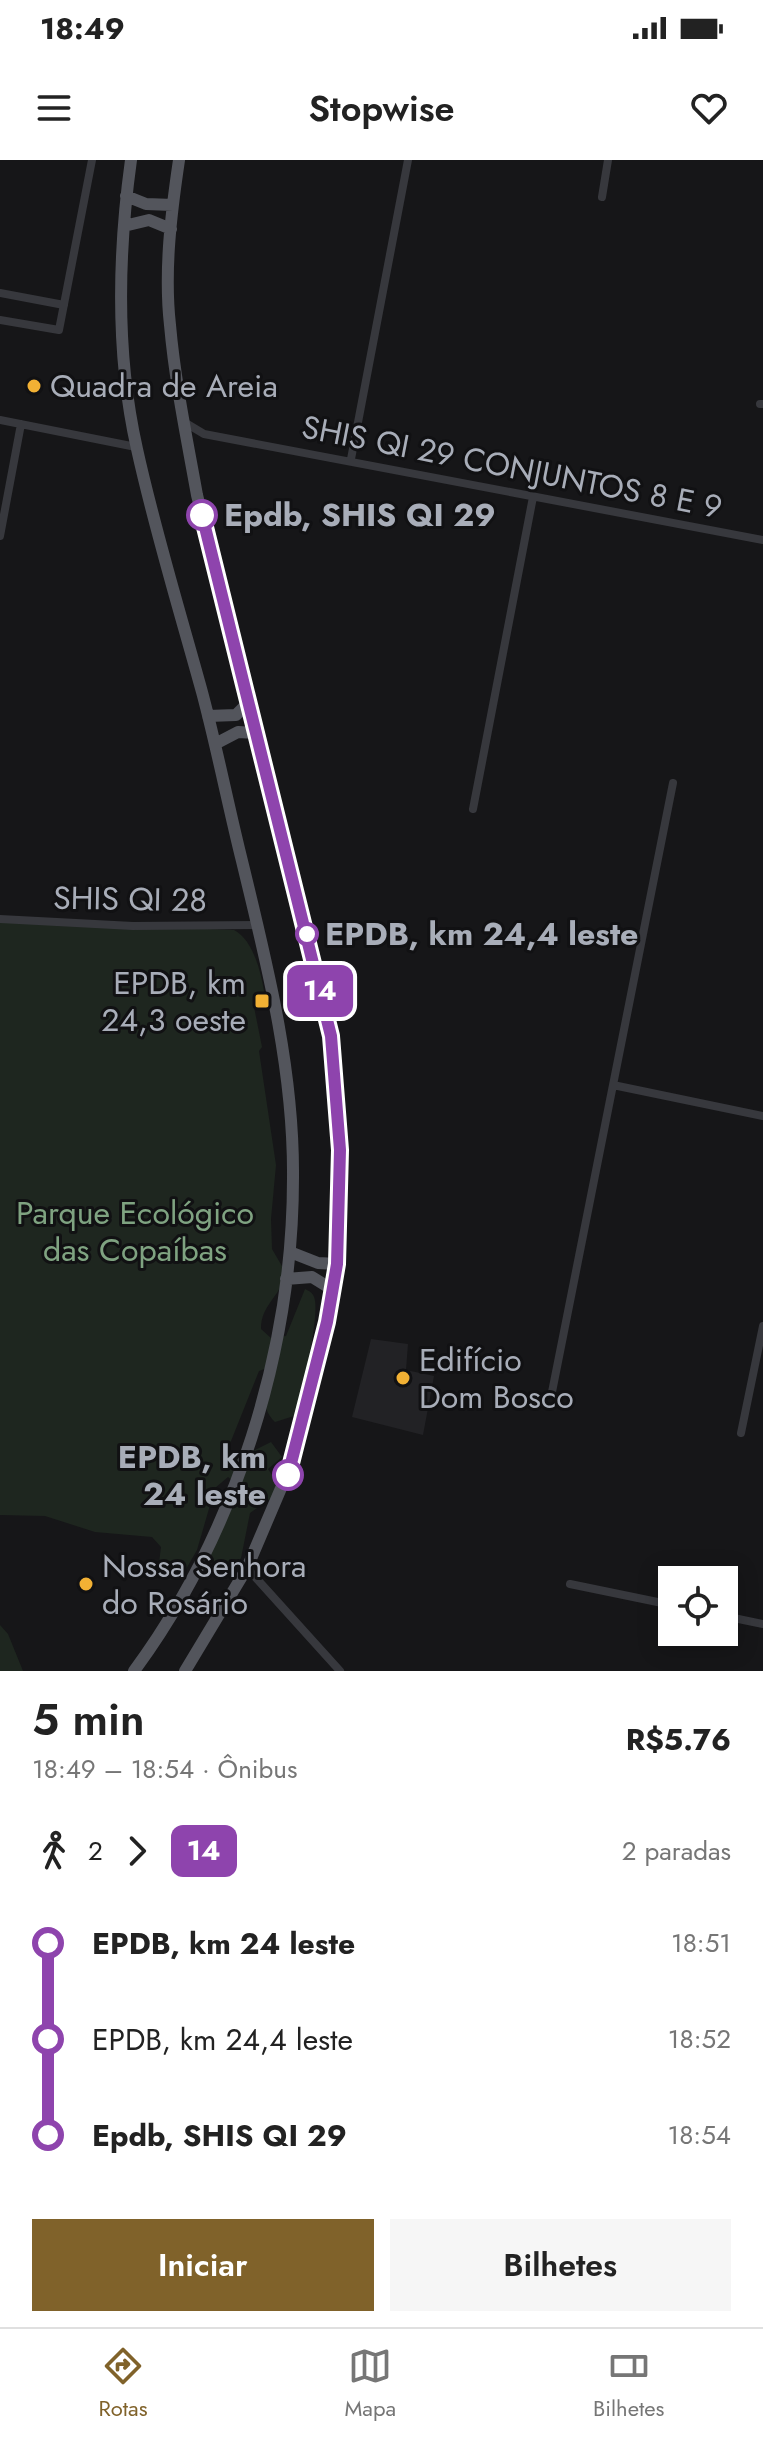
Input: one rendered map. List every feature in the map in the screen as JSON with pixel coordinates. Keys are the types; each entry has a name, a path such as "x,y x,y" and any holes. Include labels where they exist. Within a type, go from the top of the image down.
{"main road":[{"path":"131,160 121,284 124,343 136,447 208,716 258,925 279,1023 291,1116 294,1176 286,1279 256,1417 223,1513 189,1586 161,1634 134,1671"},
{"path":"179,160 171,229 170,324 187,443 197,495 331,1036 340,1150 337,1264 296,1453 271,1518 247,1568 185,1671"},
{"path":"126,196 146,204 173,205"},
{"path":"124,226 149,220 171,229"},
{"path":"208,716 223,718 236,715 249,702"},
{"path":"215,744 238,732 256,733"},
{"path":"290,1252 318,1263 337,1264"},
{"path":"286,1279 312,1277 333,1290"}],"street":[{"path":"0,320 59,330 92,160"},
{"path":"351,459 408,160"},
{"path":"602,197 608,160"},
{"path":"0,293 64,305"},
{"path":"0,420 136,447"},
{"name":"SHIS QI 29 CONJUNTOS 8 E 9","path":"184,422 204,434 351,459 763,540"},
{"path":"0,536 21,424"},
{"path":"187,443 204,434"},
{"path":"473,809 533,497"},
{"path":"552,1392 673,783"},
{"name":"SHIS QI 28","path":"0,919 133,926 258,925"},
{"path":"613,1085 763,1116"},
{"path":"741,1433 763,1326"},
{"path":"247,1568 340,1671"},
{"path":"570,1584 658,1602"},
{"path":"738,1619 763,1624"}],"shaded area":[{"path":"371,1339 408,1344 406,1370 434,1376 423,1435 352,1417"}],"green space":[{"name":"Parque Ecológico das Copaíbas","path":"0,921 234,930 247,942 256,959 265,997 253,1002 262,1047 259,1051 276,1165 271,1219 272,1249 286,1273 280,1289 264,1313 261,1329 271,1338 286,1336 305,1289 314,1297 315,1320 294,1416 275,1422 270,1416 264,1397 267,1368 259,1371 225,1456 225,1462 231,1462 271,1442 282,1457 268,1469 276,1481 274,1496 250,1513 241,1558 224,1580 208,1551 233,1481 228,1477 215,1488 197,1550 182,1576 165,1577 158,1571 161,1547 152,1537 95,1532 45,1516 0,1515"},
{"path":"0,1625 8,1634 23,1671 0,1671"}],"bus line":[{"name":"14","path":"202,515 331,1036 340,1150 337,1264 327,1322 288,1475"}],"place":[{"name":"Quadra de Areia","path":"34,386"},
{"name":"Epdb, SHIS QI 29","path":"202,515"},
{"name":"EPDB, km 24,4 leste","path":"307,934"},
{"name":"EPDB, km 24,3 oeste","path":"262,1001"},
{"name":"Edifício Dom Bosco","path":"403,1378"},
{"name":"EPDB, km 24 leste","path":"288,1475"},
{"name":"Nossa Senhora do Rosário","path":"86,1584"}]}
